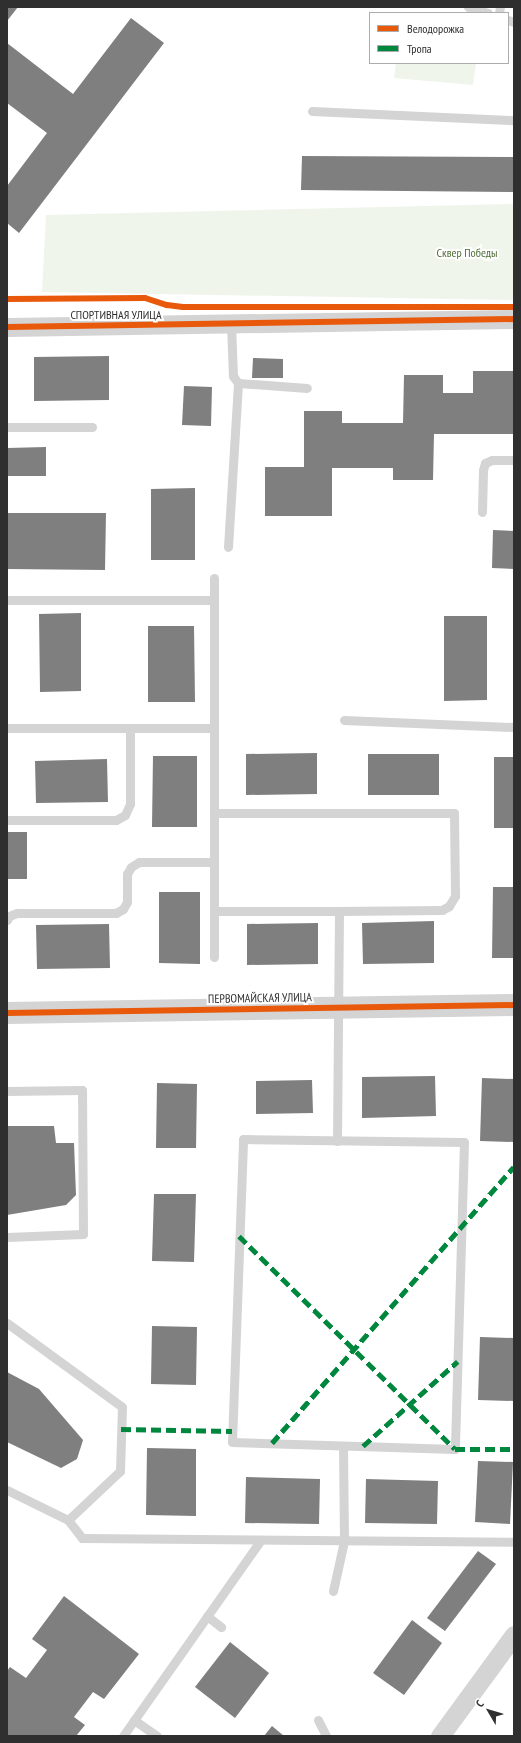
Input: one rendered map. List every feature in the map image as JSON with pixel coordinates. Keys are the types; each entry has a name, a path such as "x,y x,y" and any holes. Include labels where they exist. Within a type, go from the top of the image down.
{"street":[{"name":"СПОРТИВНАЯ УЛИЦА","path":"7,327 514,319"},
{"name":"ПЕРВОМАЙСКАЯ УЛИЦА","path":"7,1013 514,1005"},
{"path":"440,1736 514,1635"}],"lane":[{"path":"468,7 485,12"},
{"path":"312,111 514,120"},
{"path":"228,547 238,383 233,376 231,324"},
{"path":"7,327 7,334"},
{"path":"238,383 307,388"},
{"path":"7,427 92,427"},
{"path":"482,512 483,470 485,462 492,460 514,460"},
{"path":"214,578 214,957"},
{"path":"7,600 214,600"},
{"path":"344,720 514,727"},
{"path":"7,728 214,728"},
{"path":"7,820 116,820 125,816 130,804 130,728"},
{"path":"214,813 454,813 454,896 449,906 442,910 214,911"},
{"path":"7,920 9,916 17,913 116,912 123,909 127,902 127,874 131,867 139,862 214,862"},
{"path":"337,1141 339,911"},
{"path":"7,1092 82,1090 83,1234 7,1237"},
{"path":"243,1140 337,1141 464,1142 455,1449 232,1442 243,1140"},
{"path":"7,1323 122,1407 120,1471 68,1520"},
{"path":"333,1591 344,1541 343,1446"},
{"path":"7,1490 68,1520 82,1538 514,1542"},
{"path":"123,1736 261,1540"},
{"path":"207,1616 221,1627"},
{"path":"134,1720 157,1736"},
{"path":"318,1720 326,1736"}],"green space":[{"path":"396,64 476,64 473,85 394,78"},
{"name":"Сквер Победы","path":"514,204 514,300 42,292 46,215"}],"building":[{"path":"7,7 18,7 7,21"},
{"path":"131,18 164,43 19,233 7,223 7,186 47,133 7,103 7,43 73,94"},
{"path":"302,156 514,157 514,192 301,190"},
{"path":"109,356 109,400 34,401 34,357"},
{"path":"253,358 283,359 283,378 252,378"},
{"path":"473,371 514,371 514,434 434,434 433,480 393,480 393,468 332,468 332,516 265,516 265,467 304,467 304,411 342,411 342,423 403,423 404,375 443,375 443,393 473,393"},
{"path":"184,386 212,387 211,426 182,425"},
{"path":"46,447 46,476 7,476 7,448"},
{"path":"195,488 195,560 151,560 151,489"},
{"path":"7,513 106,513 105,570 7,569"},
{"path":"493,530 514,531 514,569 492,568"},
{"path":"81,613 81,691 40,692 39,614"},
{"path":"444,616 487,616 487,700 444,701"},
{"path":"148,626 194,626 195,702 148,702"},
{"path":"317,753 317,794 246,795 246,754"},
{"path":"368,754 439,754 439,795 368,795"},
{"path":"153,756 197,756 197,827 152,827"},
{"path":"494,757 514,757 514,828 494,828"},
{"path":"107,759 108,802 36,803 35,761"},
{"path":"7,832 27,832 27,879 7,879"},
{"path":"493,887 514,887 514,958 492,958"},
{"path":"159,892 200,892 200,964 159,963"},
{"path":"434,921 434,963 363,964 362,923"},
{"path":"318,923 318,964 247,965 247,924"},
{"path":"109,924 110,968 37,969 36,925"},
{"path":"435,1076 436,1116 362,1118 362,1077"},
{"path":"482,1078 514,1079 514,1142 480,1141"},
{"path":"312,1080 313,1113 256,1114 256,1081"},
{"path":"157,1083 197,1084 196,1148 156,1148"},
{"path":"7,1126 54,1126 56,1143 74,1143 76,1195 66,1205 7,1215"},
{"path":"154,1194 196,1194 194,1262 152,1261"},
{"path":"152,1326 197,1327 196,1385 151,1384"},
{"path":"480,1337 514,1338 514,1401 478,1400"},
{"path":"7,1372 39,1389 83,1440 77,1459 61,1468 7,1442"},
{"path":"147,1448 196,1449 196,1516 146,1515"},
{"path":"478,1461 513,1462 510,1524 475,1522"},
{"path":"246,1477 320,1479 319,1524 245,1523"},
{"path":"366,1479 438,1481 437,1524 365,1523"},
{"path":"478,1551 496,1564 445,1631 427,1618"},
{"path":"64,1596 139,1654 104,1699 93,1692 74,1717 85,1725 76,1736 7,1736 7,1671 10,1667 26,1678 47,1650 32,1639"},
{"path":"412,1620 442,1643 404,1695 373,1673"},
{"path":"230,1642 269,1673 235,1718 195,1687"},
{"path":"272,1726 284,1736 264,1736"}],"marked path":[{"path":"272,1443 514,1167"},
{"path":"239,1236 455,1449 514,1449"},
{"path":"363,1446 458,1361"},
{"path":"121,1429 232,1431"}],"cycle path":[{"path":"7,299 145,298 167,305 183,307 514,307"},
{"path":"7,327 514,319"},
{"path":"7,1013 514,1005"}]}
